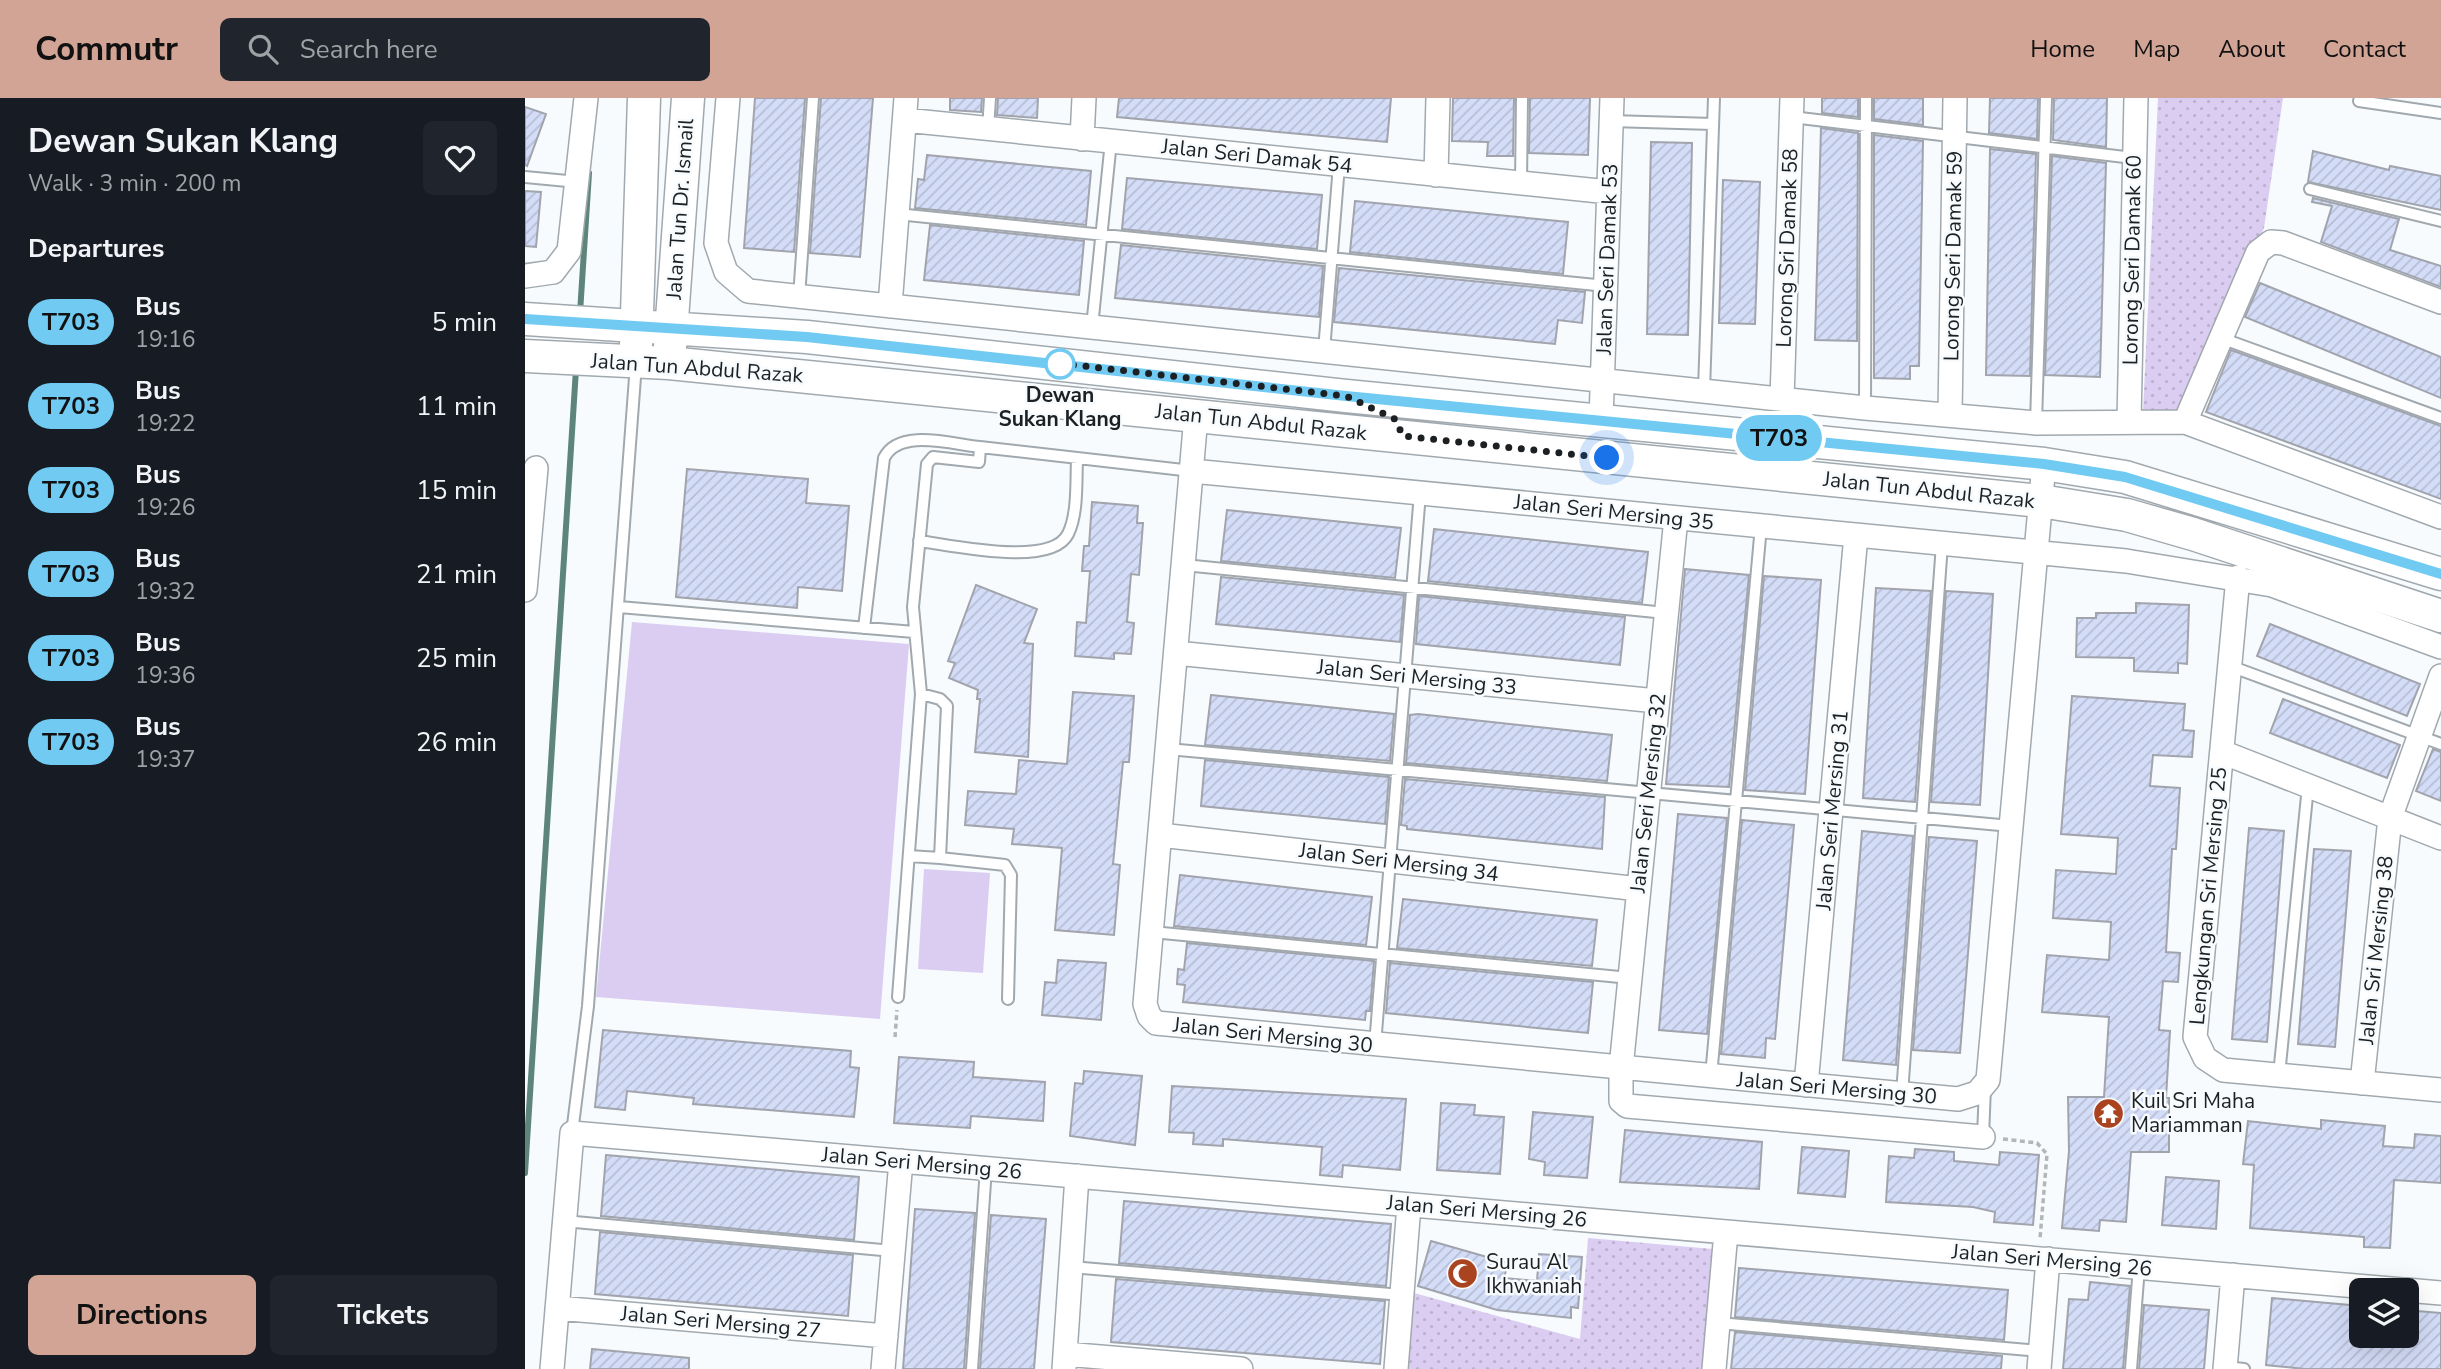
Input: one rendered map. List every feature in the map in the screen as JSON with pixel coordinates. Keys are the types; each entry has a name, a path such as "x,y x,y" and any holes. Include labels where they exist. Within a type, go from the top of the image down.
{"main road":[{"name":"Jalan Tun Dr. Ismail","path":"636,361 645,98"},
{"name":"Jalan Tun Dr. Ismail","path":"669,363 688,98"},
{"name":"Jalan Tun Abdul Razak","path":"525,319 807,337 1346,396 2044,464 2125,477 2436,570"},
{"name":"Jalan Tun Abdul Razak","path":"525,356 669,363 2041,501 2127,515 2180,530 2441,616"},
{"path":"1346,396 1395,419 1403,436"}],"street":[{"path":"525,276 553,272 569,251 579,183 586,98"},
{"path":"728,98 716,243 726,272 748,291 1864,408 2036,423 2185,422 2441,517"},
{"path":"1082,139 1084,98"},
{"path":"1436,175 1438,98"},
{"name":"Jalan Seri Damak 53","path":"1601,420 1612,98"},
{"name":"Lorong Seri Damak 59","path":"1950,415 1955,98"},
{"name":"Lorong Seri Damak 60","path":"2129,421 2136,98"},
{"name":"Lorong Sri Damak 58","path":"1782,399 1792,107"},
{"path":"890,306 905,109"},
{"name":"Jalan Seri Damak 54","path":"905,109 988,129 1609,192"},
{"path":"2185,422 2258,252 2271,242 2283,243 2441,302"},
{"name":"Jalan Seri Mersing 30","path":"1196,416 1145,1004 1149,1016 1156,1023 1958,1099 1977,1093 1985,1087"},
{"path":"1985,1087 1988,1080 2044,464"},
{"path":"525,590 530,500 536,468"},
{"name":"Jalan Seri Mersing 35","path":"1192,471 2036,553"},
{"name":"Jalan Seri Mersing 32","path":"1676,518 1621,1068 1621,1101 1627,1106 1983,1137"},
{"name":"Jalan Seri Mersing 31","path":"1806,1085 1856,536"},
{"path":"2036,553 2238,577 2273,585 2441,647"},
{"name":"Lengkungan Sri Mersing 25","path":"2238,577 2195,1037 2205,1058 2223,1070 2441,1090"},
{"name":"Jalan Seri Mersing 33","path":"1176,653 1657,701"},
{"name":"Jalan Sri Mersing 38","path":"2362,1083 2390,818 2417,735 2441,676"},
{"path":"2222,752 2441,838"},
{"name":"Jalan Seri Mersing 34","path":"1160,835 1639,889"},
{"path":"552,1369 572,1133"},
{"name":"Jalan Seri Mersing 26","path":"572,1133 2349,1285"},
{"path":"883,1369 901,1161"},
{"path":"1077,1176 1064,1362 1241,1369"},
{"path":"1395,1369 1409,1205"},
{"path":"1714,1369 1726,1232"},
{"path":"2039,1360 2043,1259"},
{"path":"2231,1368 2233,1275"},
{"name":"Jalan Seri Mersing 26","path":"2419,1291 2441,1293"},
{"name":"Jalan Seri Mersing 27","path":"557,1308 886,1336"}],"lane":[{"path":"799,297 813,98"},
{"path":"988,129 990,98"},
{"path":"1521,183 1522,98"},
{"path":"1704,390 1714,98"},
{"path":"1864,408 1866,98"},
{"path":"2036,423 2046,98"},
{"path":"2358,101 2441,113"},
{"path":"1792,107 1865,125 2133,158"},
{"path":"1611,121 1713,124"},
{"path":"1092,327 1111,141"},
{"path":"1324,351 1339,165"},
{"path":"525,177 579,183"},
{"path":"2310,190 2441,221"},
{"path":"897,214 1606,286"},
{"path":"2221,338 2441,418"},
{"path":"572,1133 589,998 636,361"},
{"path":"864,628 884,458 890,446 904,440 1192,471"},
{"path":"898,997 921,694 914,632 927,464 933,457 979,462 980,447"},
{"path":"919,541 1019,552 1044,552 1061,544 1069,533 1077,460"},
{"path":"1375,1045 1420,493"},
{"path":"1711,1076 1761,526"},
{"path":"1902,1094 1942,544"},
{"path":"1184,565 1666,613"},
{"path":"619,607 914,632"},
{"path":"2230,666 2441,744"},
{"path":"921,694 940,699 947,706 940,858"},
{"path":"1168,749 2011,826"},
{"path":"2279,1075 2308,786"},
{"path":"909,856 1005,866 1011,875 1008,999"},
{"path":"1152,932 1630,978"},
{"path":"1983,1137 1985,1087"},
{"path":"972,1369 986,1168"},
{"path":"564,1221 893,1251"},
{"path":"2131,1369 2139,1267"},
{"path":"1071,1268 1402,1295"},
{"path":"1718,1322 2039,1360"}],"path":[{"path":"895,1037 898,997"},
{"path":"1983,1137 2037,1143 2047,1154 2043,1259"}],"shaded area":[{"path":"2158,98 2283,98 2264,228 2179,414 2143,412"},
{"path":"632,622 909,644 880,1019 596,997"},
{"path":"924,869 990,873 983,973 918,969"},
{"path":"1588,1238 1713,1249 1703,1369 1401,1369 1407,1291 1580,1339"}],"building":[{"path":"755,98 805,98 794,252 744,248"},
{"path":"821,98 873,98 860,257 810,253"},
{"path":"950,98 982,98 981,112 950,110"},
{"path":"998,98 1038,98 1037,118 997,115"},
{"path":"1119,98 1391,98 1387,142 1117,117"},
{"path":"1453,98 1514,98 1513,156 1487,156 1488,142 1452,141"},
{"path":"1530,98 1590,98 1588,155 1529,153"},
{"path":"1822,98 1858,98 1858,117 1822,113"},
{"path":"1874,98 1923,98 1923,125 1874,119"},
{"path":"1990,98 2038,98 2037,139 1989,133"},
{"path":"2054,98 2107,98 2106,147 2053,140"},
{"path":"525,107 546,114 527,166 525,165"},
{"path":"1821,128 1858,133 1857,341 1815,340"},
{"path":"1874,135 1923,141 1919,366 1910,366 1910,379 1874,378"},
{"path":"1651,142 1692,143 1688,335 1647,334"},
{"path":"1990,149 2036,154 2030,376 1986,375"},
{"path":"2313,151 2389,170 2390,166 2441,176 2441,210 2308,182"},
{"path":"927,155 1091,171 1086,225 915,208 918,179 924,180"},
{"path":"2052,156 2106,163 2100,377 2045,375"},
{"path":"1127,178 1322,195 1317,249 1122,229"},
{"path":"1723,180 1760,182 1755,324 1719,323"},
{"path":"525,191 541,192 536,247 525,246"},
{"path":"2313,198 2399,219 2390,250 2441,266 2441,287 2321,242 2332,206 2312,202"},
{"path":"1355,201 1568,222 1563,274 1350,252"},
{"path":"930,225 1084,241 1079,295 924,280"},
{"path":"1121,245 1323,266 1319,317 1115,298"},
{"path":"1339,268 1585,292 1582,323 1558,320 1555,344 1334,322"},
{"path":"2260,283 2441,357 2441,398 2245,317"},
{"path":"2231,350 2441,426 2441,499 2206,412"},
{"path":"687,469 808,479 806,503 849,506 842,591 798,587 797,608 676,597"},
{"path":"1092,502 1138,506 1137,523 1143,523 1139,575 1131,574 1127,622 1134,623 1131,654 1114,653 1114,659 1075,656 1077,622 1086,623 1090,571 1082,571 1084,546 1089,546"},
{"path":"1227,510 1401,528 1395,578 1221,561"},
{"path":"1434,529 1648,552 1642,603 1428,581"},
{"path":"1685,569 1749,575 1729,787 1666,784"},
{"path":"1764,576 1821,580 1805,794 1745,790"},
{"path":"1221,577 1404,595 1400,642 1216,624"},
{"path":"976,585 1037,609 1024,643 1033,644 1028,757 975,752 980,699 977,699 978,690 949,678 955,663 948,661"},
{"path":"1876,588 1931,591 1915,802 1863,798"},
{"path":"1946,591 1993,594 1980,805 1931,802"},
{"path":"1419,596 1625,617 1620,665 1416,644"},
{"path":"2136,603 2189,605 2187,664 2178,663 2178,673 2134,671 2134,658 2076,657 2077,618 2096,618 2096,613 2136,613"},
{"path":"2270,624 2420,684 2407,716 2257,656"},
{"path":"1073,692 1134,696 1129,762 1123,762 1113,864 1120,865 1114,935 1055,930 1062,848 1012,844 1014,829 965,825 968,791 1016,794 1019,760 1067,764"},
{"path":"1211,695 1394,714 1390,761 1205,745"},
{"path":"2072,696 2185,704 2183,730 2194,731 2192,757 2153,755 2150,786 2180,788 2176,849 2172,849 2166,952 2180,953 2178,982 2163,981 2159,1030 2170,1031 2166,1098 2169,1098 2169,1152 2131,1152 2126,1222 2100,1220 2099,1231 2062,1228 2069,1151 2068,1097 2104,1097 2109,1017 2042,1012 2047,955 2109,960 2111,922 2053,918 2056,870 2116,874 2118,838 2061,834"},
{"path":"2283,699 2400,745 2387,778 2270,733"},
{"path":"1410,715 1612,735 1607,781 1406,763"},
{"path":"2433,749 2441,752 2441,801 2416,791"},
{"path":"1205,760 1389,777 1385,824 1201,806"},
{"path":"1405,779 1605,797 1602,849 1407,829 1407,826 1401,825"},
{"path":"1678,814 1727,818 1707,1034 1659,1030"},
{"path":"1742,820 1794,825 1775,1039 1766,1038 1765,1058 1721,1054"},
{"path":"2249,828 2284,831 2267,1042 2232,1039"},
{"path":"1862,831 1913,836 1896,1065 1843,1060"},
{"path":"1929,837 1977,841 1960,1053 1913,1050"},
{"path":"2314,849 2351,851 2335,1047 2298,1044"},
{"path":"1180,875 1372,897 1366,945 1174,926"},
{"path":"1403,899 1597,920 1592,966 1397,948"},
{"path":"1187,943 1374,961 1370,1011 1366,1011 1365,1020 1183,1002 1185,985 1177,984 1178,969 1184,970"},
{"path":"1058,960 1106,963 1101,1020 1042,1015 1045,982 1056,983"},
{"path":"1390,963 1593,982 1588,1033 1386,1013"},
{"path":"603,1030 851,1051 850,1067 859,1068 854,1117 693,1104 694,1098 627,1091 625,1110 595,1107"},
{"path":"899,1057 974,1062 973,1077 1045,1082 1043,1121 971,1116 970,1128 894,1123"},
{"path":"1084,1071 1142,1076 1135,1145 1070,1136 1075,1083 1083,1084"},
{"path":"1172,1086 1406,1099 1400,1170 1343,1165 1342,1177 1320,1175 1322,1147 1223,1139 1223,1146 1193,1144 1194,1133 1169,1132"},
{"path":"1441,1103 1475,1105 1474,1115 1504,1117 1500,1174 1437,1170"},
{"path":"1533,1112 1593,1117 1587,1178 1544,1175 1545,1162 1529,1159"},
{"path":"2321,1120 2385,1126 2383,1146 2414,1148 2415,1134 2441,1136 2441,1183 2394,1180 2390,1248 2364,1247 2364,1237 2250,1228 2254,1165 2243,1164 2248,1121 2321,1129"},
{"path":"1625,1130 1762,1142 1759,1189 1620,1182"},
{"path":"1802,1147 1849,1151 1845,1197 1798,1193"},
{"path":"1915,1149 1954,1152 1954,1161 1999,1165 2000,1152 2039,1155 2033,1225 1994,1222 1995,1212 1973,1207 1886,1202 1889,1156 1914,1158"},
{"path":"606,1155 859,1177 854,1240 601,1216"},
{"path":"2166,1177 2219,1181 2216,1229 2162,1225"},
{"path":"1124,1201 1391,1224 1386,1286 1119,1263"},
{"path":"915,1209 975,1213 964,1369 903,1369"},
{"path":"991,1215 1046,1219 1034,1369 980,1369"},
{"path":"600,1232 853,1255 848,1316 595,1294"},
{"path":"1431,1241 1508,1263 1504,1278 1537,1281 1539,1254 1582,1257 1578,1308 1571,1307 1571,1318 1497,1310 1418,1286"},
{"path":"1739,1268 2008,1290 2004,1340 1735,1317"},
{"path":"1116,1279 1385,1301 1380,1364 1111,1342"},
{"path":"2090,1282 2130,1286 2123,1369 2063,1369 2069,1299 2088,1300"},
{"path":"2272,1298 2349,1305 2349,1348 2419,1348 2419,1311 2441,1313 2441,1369 2305,1369 2266,1365"},
{"path":"2144,1305 2209,1310 2204,1369 2139,1369"},
{"path":"1735,1332 2002,1356 2001,1369 1731,1369"},
{"path":"592,1349 689,1358 689,1369 590,1369"}],"waterway":[{"path":"580,313 589,173"},
{"path":"525,1173 576,369"}],"bus line":[{"name":"T703","path":"525,319 807,337 1346,396 2044,464 2125,477 2441,574"}],"place":[{"name":"Dewan Sukan Klang","path":"1060,364"},
{"name":"Kuil Sri Maha Mariamman","path":"2108,1113"},
{"name":"Surau Al Ikhwaniah","path":"1463,1274"}],"route":[{"path":"1060,364 1048,362 1346,396 1395,419 1403,436 1607,458"}]}
